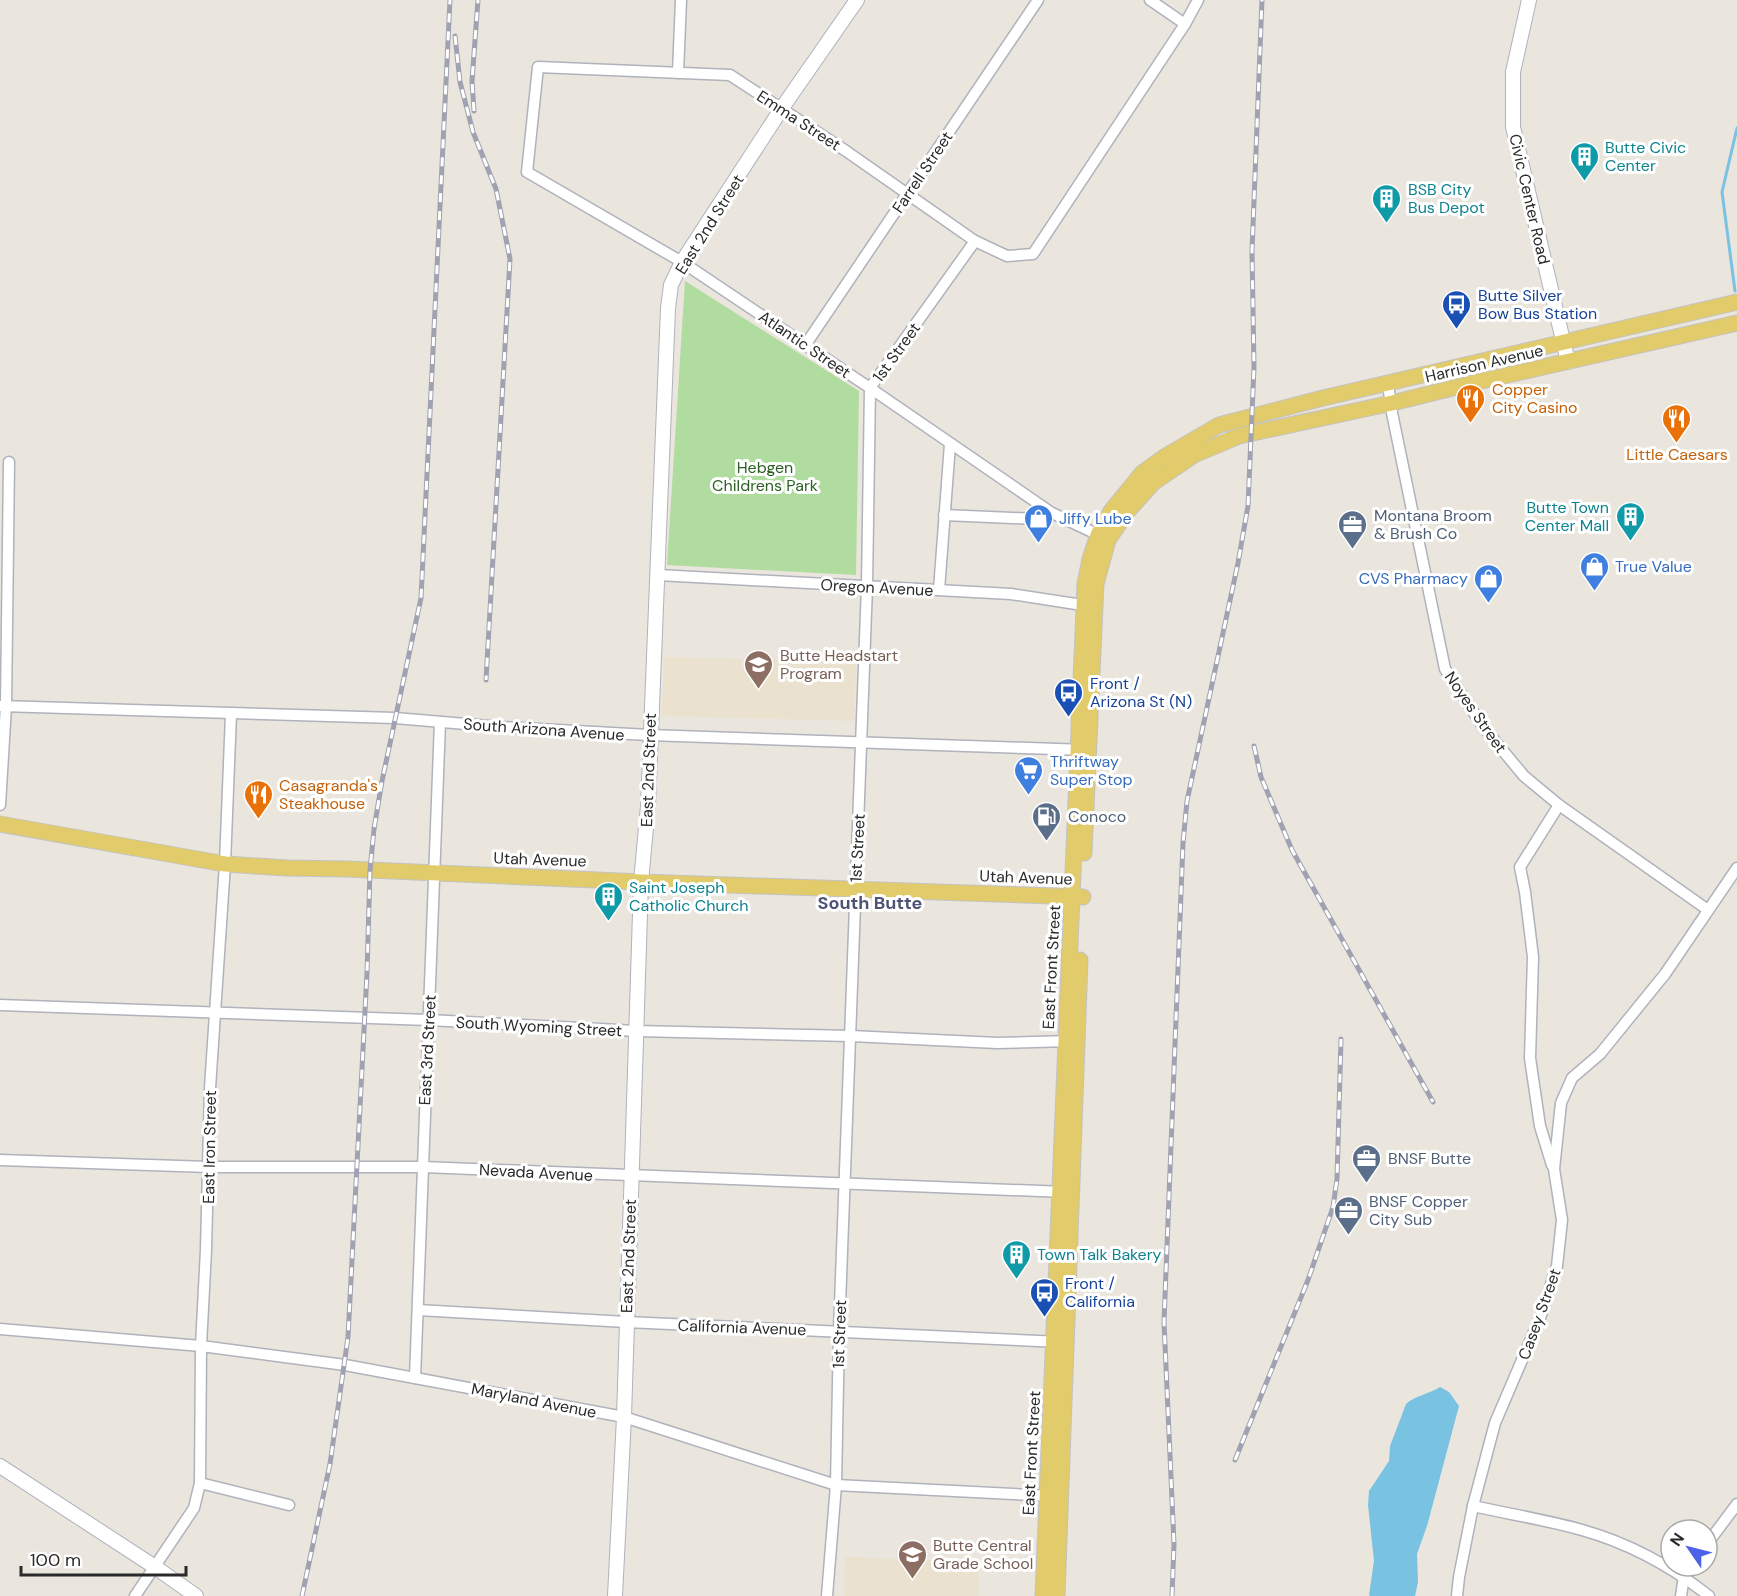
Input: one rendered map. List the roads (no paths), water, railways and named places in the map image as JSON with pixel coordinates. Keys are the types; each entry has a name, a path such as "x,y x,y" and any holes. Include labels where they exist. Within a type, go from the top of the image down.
{"main road":[{"name":"Harrison Avenue","path":"1244,418 1737,302"},
{"name":"Harrison Avenue","path":"1239,436 1737,323"},
{"path":"1261,431 1294,416 1320,409 1323,398"},
{"name":"East Front Street","path":"1103,538 1111,511 1142,473 1187,442 1219,425 1244,418"},
{"name":"East Front Street","path":"1043,1596 1054,1496 1061,1342 1089,606 1084,584 1090,559 1103,538 1153,483 1194,455 1239,436"},
{"name":"Utah Avenue","path":"0,824 225,864 641,882 1078,897"},
{"name":"East Front Street","path":"1054,1496 1057,1596"}],"street":[{"path":"678,73 681,0"},
{"name":"East 2nd Street","path":"615,1596 624,1417 641,882 648,806 649,735 658,575 668,308 671,285 682,262 782,108 857,0"},
{"name":"Farrell Street","path":"806,344 1038,0"},
{"path":"1150,0 1185,24 1198,0"},
{"name":"Civic Center Road","path":"1529,0 1513,72 1513,127 1568,362"},
{"name":"Emma Street","path":"527,172 538,67 730,75 782,108 975,241 1006,256 1033,254 1185,24"},
{"name":"Atlantic Street","path":"527,172 682,262 1052,513 1103,538"},
{"name":"1st Street","path":"827,1596 836,1485 839,1331 867,586 870,388 975,241"},
{"name":"Noyes Street","path":"1388,384 1445,669 1484,728 1524,776 1559,805 1708,910"},
{"path":"939,590 950,444"},
{"path":"0,806 9,462"},
{"path":"944,515 1037,519 1052,513"},
{"name":"Oregon Avenue","path":"658,575 1011,594 1089,606"},
{"name":"South Arizona Avenue","path":"3,706 395,718 501,727 649,735 1083,750"},
{"name":"East Iron Street","path":"135,1596 194,1508 200,1483 201,1346 210,1088 225,864 231,714"},
{"name":"East 3rd Street","path":"415,1377 440,722"},
{"path":"1554,1169 1540,1126 1530,1058 1533,957 1520,867 1559,805"},
{"name":"Casey Street","path":"1457,1596 1458,1577 1473,1506 1495,1423 1540,1318 1557,1266 1562,1220 1554,1169 1561,1103 1572,1078 1600,1054 1629,1020 1665,974 1737,868"},
{"name":"South Wyoming Street","path":"0,1005 429,1020 637,1031 851,1036 997,1043 1072,1041"},
{"name":"Nevada Avenue","path":"0,1160 209,1167 423,1167 1065,1192"},
{"name":"California Avenue","path":"418,1310 1061,1342"},
{"name":"Maryland Avenue","path":"0,1329 201,1346 345,1365 415,1377 624,1417 836,1485 1054,1496"},
{"path":"0,1466 156,1567 196,1596"},
{"path":"200,1483 290,1505"},
{"path":"1719,1529 1737,1504"},
{"path":"1473,1506 1582,1530 1635,1549 1659,1562"},
{"path":"1681,1596 1684,1578"},
{"path":"1686,1578 1709,1596"}],"water":[{"path":"1440,1387 1449,1392 1459,1406 1427,1526 1417,1554 1418,1582 1415,1596 1370,1596 1374,1561 1368,1505 1369,1491 1389,1461 1390,1446 1406,1404"}],"waterway":[{"path":"1735,291 1722,192 1737,128"}],"railway":[{"path":"302,1596 330,1464 348,1337 367,973 370,870 374,829 421,598 450,0"},
{"path":"474,111 472,81 478,0"},
{"path":"1172,1596 1174,1544 1164,1322 1183,843 1187,801 1248,506 1254,367 1252,251 1262,0"},
{"path":"455,36 460,82 473,132 496,189 510,259 486,680"},
{"path":"1254,746 1261,777 1292,850 1433,1102"},
{"path":"1235,1460 1308,1280 1333,1207 1337,1179 1341,1039"}],"place":[{"name":"Butte Civic Center","path":"1584,182"},
{"name":"BSB City Bus Depot","path":"1387,224"},
{"name":"Butte Silver Bow Bus Station","path":"1457,330"},
{"name":"Copper City Casino","path":"1471,424"},
{"name":"Little Caesars","path":"1677,444"},
{"name":"Butte Town Center Mall","path":"1630,542"},
{"name":"Jiffy Lube","path":"1038,544"},
{"name":"Montana Broom & Brush Co","path":"1353,550"},
{"name":"True Value","path":"1594,592"},
{"name":"CVS Pharmacy","path":"1489,604"},
{"name":"Butte Headstart Program","path":"759,690"},
{"name":"Front / Arizona St (N)","path":"1069,718"},
{"name":"Thriftway Super Stop","path":"1029,796"},
{"name":"Casagranda's Steakhouse","path":"258,820"},
{"name":"Conoco","path":"1047,842"},
{"name":"Saint Joseph Catholic Church","path":"608,922"},
{"name":"BNSF Butte","path":"1367,1184"},
{"name":"BNSF Copper City Sub","path":"1348,1236"},
{"name":"Town Talk Bakery","path":"1016,1280"},
{"name":"Front / California","path":"1044,1318"},
{"name":"Butte Central Grade School","path":"912,1580"}],"district":[{"name":"South Butte","path":"870,903"}],"park label":[{"name":"Hebgen Childrens Park","path":"765,476"}]}
